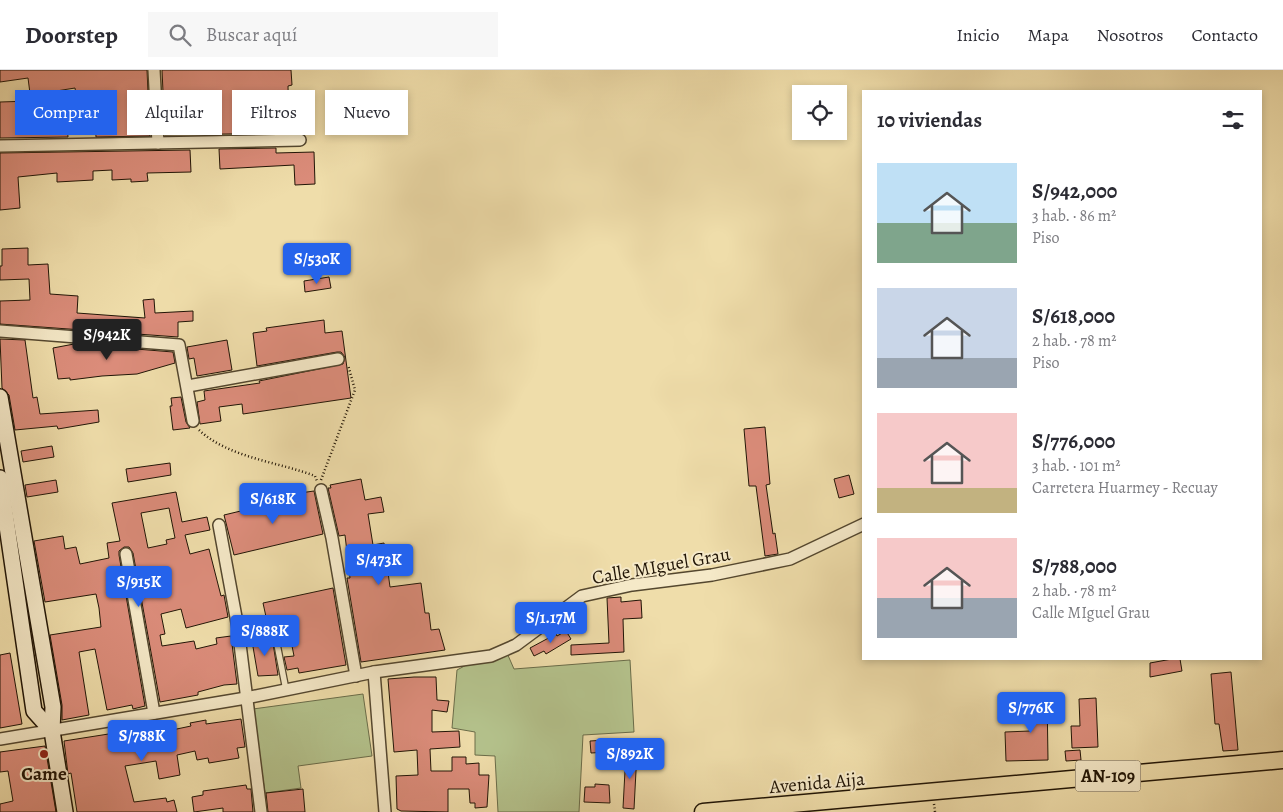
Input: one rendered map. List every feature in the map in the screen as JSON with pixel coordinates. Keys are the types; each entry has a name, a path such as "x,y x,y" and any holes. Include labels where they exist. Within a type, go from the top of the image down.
{"main road":[{"path":"0,397 53,707 52,731 65,812"},
{"path":"0,478 34,711 52,731"},
{"name":"Avenida Aija","path":"703,812 934,793 1283,760"}],"street":[{"path":"154,70 158,143"},
{"path":"0,146 300,140"},
{"path":"0,331 179,345 193,421"},
{"path":"188,386 338,359"},
{"path":"321,490 332,538 356,676"},
{"path":"219,525 238,628 261,812"},
{"name":"Calle MIguel Grau","path":"0,739 246,698 374,672 491,656 516,645 582,596 632,585 712,575 790,559 862,525"},
{"path":"126,554 154,714"},
{"path":"374,672 385,812"}],"lane":[{"path":"276,638 286,690"}],"path":[{"path":"321,490 325,467 350,407 354,390 346,360 338,359"},
{"path":"193,421 198,430 207,438 274,465 315,476 321,490"}],"green space":[{"path":"507,653 514,669 630,660 634,732 583,735 579,812 498,812 495,756 475,755 475,732 452,728 457,670 472,662"},
{"path":"363,694 372,756 298,766 301,788 265,793 253,709"}],"building":[{"path":"0,70 147,70 148,90 127,90 127,135 150,136 96,137 96,135 117,135 117,90 75,90 75,88 30,90 28,78 0,82"},
{"path":"162,70 291,70 292,85 288,86 288,90 232,90 232,134 222,134 222,90 163,90"},
{"path":"0,102 15,102 15,135 68,135 68,137 0,138"},
{"path":"276,148 276,153 314,152 315,184 295,185 294,165 220,169 219,149"},
{"path":"190,150 191,172 147,173 148,181 131,182 131,179 112,180 112,170 93,171 93,180 57,182 57,173 18,177 20,208 0,210 0,153"},
{"path":"28,248 28,265 48,264 50,294 78,296 77,313 145,318 143,300 154,299 155,313 193,311 193,321 178,322 178,337 0,324 0,301 30,300 29,279 0,280 2,249"},
{"path":"329,277 331,288 305,292 304,281"},
{"path":"324,320 325,333 342,331 351,398 243,414 242,404 219,407 221,421 200,424 197,402 205,400 204,391 260,383 259,381 343,364 345,357 341,352 337,352 257,366 253,333 267,331 266,328"},
{"path":"0,339 25,340 33,398 37,397 40,414 98,410 99,422 58,429 57,426 15,430 9,395 2,388"},
{"path":"227,340 232,370 197,376 194,358 189,359 187,347"},
{"path":"74,344 173,352 175,363 137,374 70,380 70,378 58,379 53,348"},
{"path":"181,397 186,422 190,428 173,430 171,398"},
{"path":"765,427 770,484 766,485 778,554 765,556 756,486 749,486 744,429"},
{"path":"52,446 54,457 23,462 21,451"},
{"path":"170,463 171,475 128,482 126,469"},
{"path":"849,475 854,494 839,498 834,479"},
{"path":"361,479 365,500 381,497 384,512 368,514 373,545 384,543 390,587 421,583 425,613 429,613 431,630 439,629 445,650 361,662 347,578 350,578 345,535 339,536 328,488 331,488 330,485"},
{"path":"56,480 58,492 27,497 25,485"},
{"path":"314,491 323,534 234,555 224,515 274,503 276,512 303,507 300,493"},
{"path":"176,492 182,522 207,517 210,530 185,535 190,554 209,549 221,596 224,595 228,617 186,628 181,609 161,614 165,634 160,635 162,646 194,641 196,649 217,644 216,638 231,636 237,684 224,685 198,692 198,695 160,702 133,553 129,547 124,547 119,551 119,555 145,706 133,709 132,705 107,710 95,649 79,652 89,715 62,720 62,705 50,635 101,627 99,608 96,594 45,602 34,541 63,536 65,549 76,547 80,564 109,558 107,543 120,541 112,503","holes":["169,508 175,538 166,540 167,544 148,548 141,513"]},
{"path":"333,588 346,665 299,673 298,668 287,670 284,657 294,656 289,631 270,635 263,603"},
{"path":"621,597 621,602 641,600 642,618 623,619 624,652 571,655 571,645 609,643 607,598"},
{"path":"566,631 571,639 546,654 544,651 534,656 530,648 556,634 557,636"},
{"path":"272,637 278,675 258,676 252,641"},
{"path":"10,653 22,724 0,728 0,655"},
{"path":"1180,660 1182,671 1150,677 1150,663"},
{"path":"1231,672 1238,750 1223,751 1219,724 1215,724 1211,674"},
{"path":"436,677 437,700 449,701 447,712 432,710 432,732 459,731 460,747 430,749 431,771 452,771 452,757 466,757 466,764 479,763 479,775 489,775 487,807 475,808 475,803 470,803 469,789 448,789 448,812 401,811 397,809 396,776 418,775 417,750 394,752 388,679"},
{"path":"1029,694 1047,694 1048,760 1006,761 1005,732 1030,731"},
{"path":"1096,698 1098,747 1072,748 1071,726 1080,726 1079,699"},
{"path":"241,719 245,747 237,748 239,758 209,763 208,758 197,760 195,751 177,755 180,775 159,779 156,761 125,766 134,802 166,798 167,802 174,800 177,812 77,812 71,773 68,774 64,741 134,730 135,732 154,729 154,732 172,730 191,726 190,723 206,720 206,724"},
{"path":"607,740 608,752 591,753 590,741"},
{"path":"45,746 56,812 0,812 0,804 13,801 8,771 0,772 0,752"},
{"path":"1080,750 1081,760 1066,761 1065,751"},
{"path":"626,752 637,752 634,809 623,808"},
{"path":"595,784 609,785 610,803 584,802 585,787 595,787"},
{"path":"246,785 247,789 251,789 253,812 223,812 223,808 194,812 192,797 203,795 203,791"},
{"path":"303,789 305,812 268,812 266,793"}],"place":[{"name":"Came","path":"44,754"}]}
